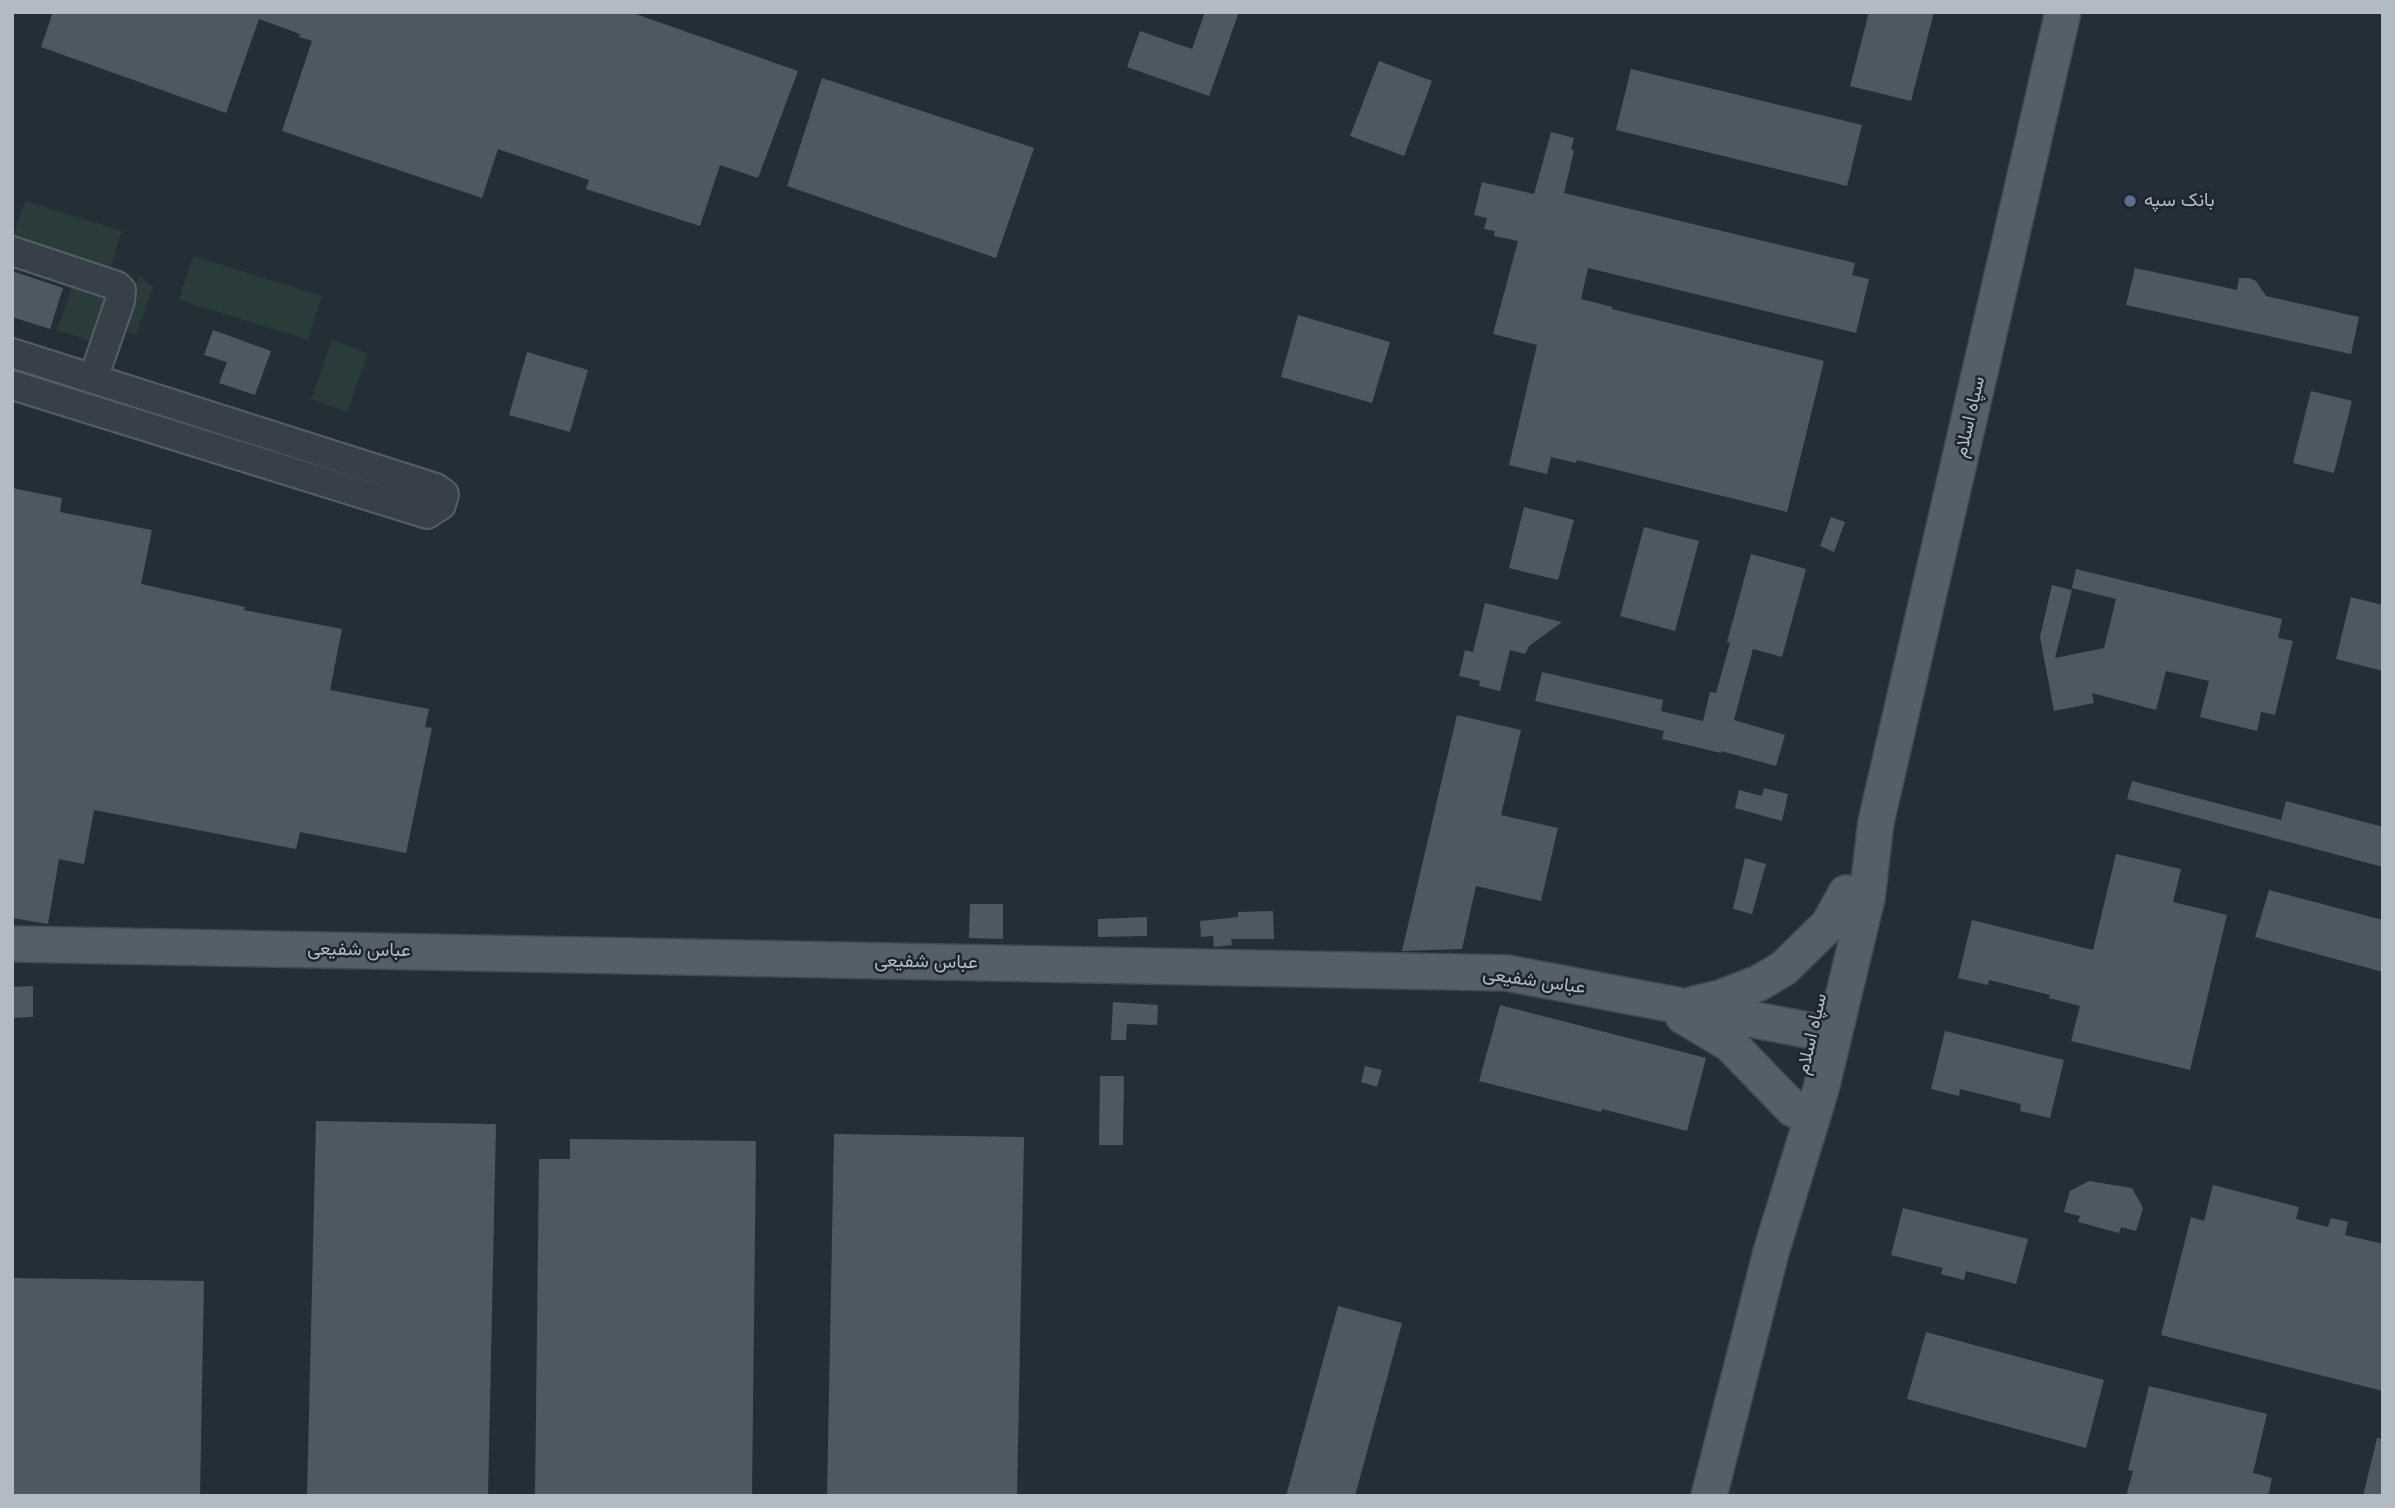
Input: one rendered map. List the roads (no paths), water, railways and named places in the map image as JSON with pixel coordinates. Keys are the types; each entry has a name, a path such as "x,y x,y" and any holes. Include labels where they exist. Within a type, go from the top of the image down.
{"main road":[{"name":"سپاه اسلام","path":"1771,1252 1793,1109 1821,1043 1867,898 1876,822 2063,12"},
{"name":"سپاه اسلام","path":"1709,1496 1771,1252 1815,1114 1821,1043 1846,893 1876,822"},
{"path":"1684,1011 1759,983 1784,968 1829,924 1846,893"},
{"name":"عباس شفیعی","path":"12,944 1507,973 1821,1043"},
{"name":"عباس شفیعی","path":"12,960 1506,983 1684,1011"},
{"path":"1684,1011 1730,1044 1793,1109"}],"lane":[{"path":"12,251 117,286 121,290 120,301 93,379"},
{"path":"12,353 436,488 444,494 441,505 427,514 12,386"}],"place":[{"name":"بانک سپه","path":"2130,201"}]}
